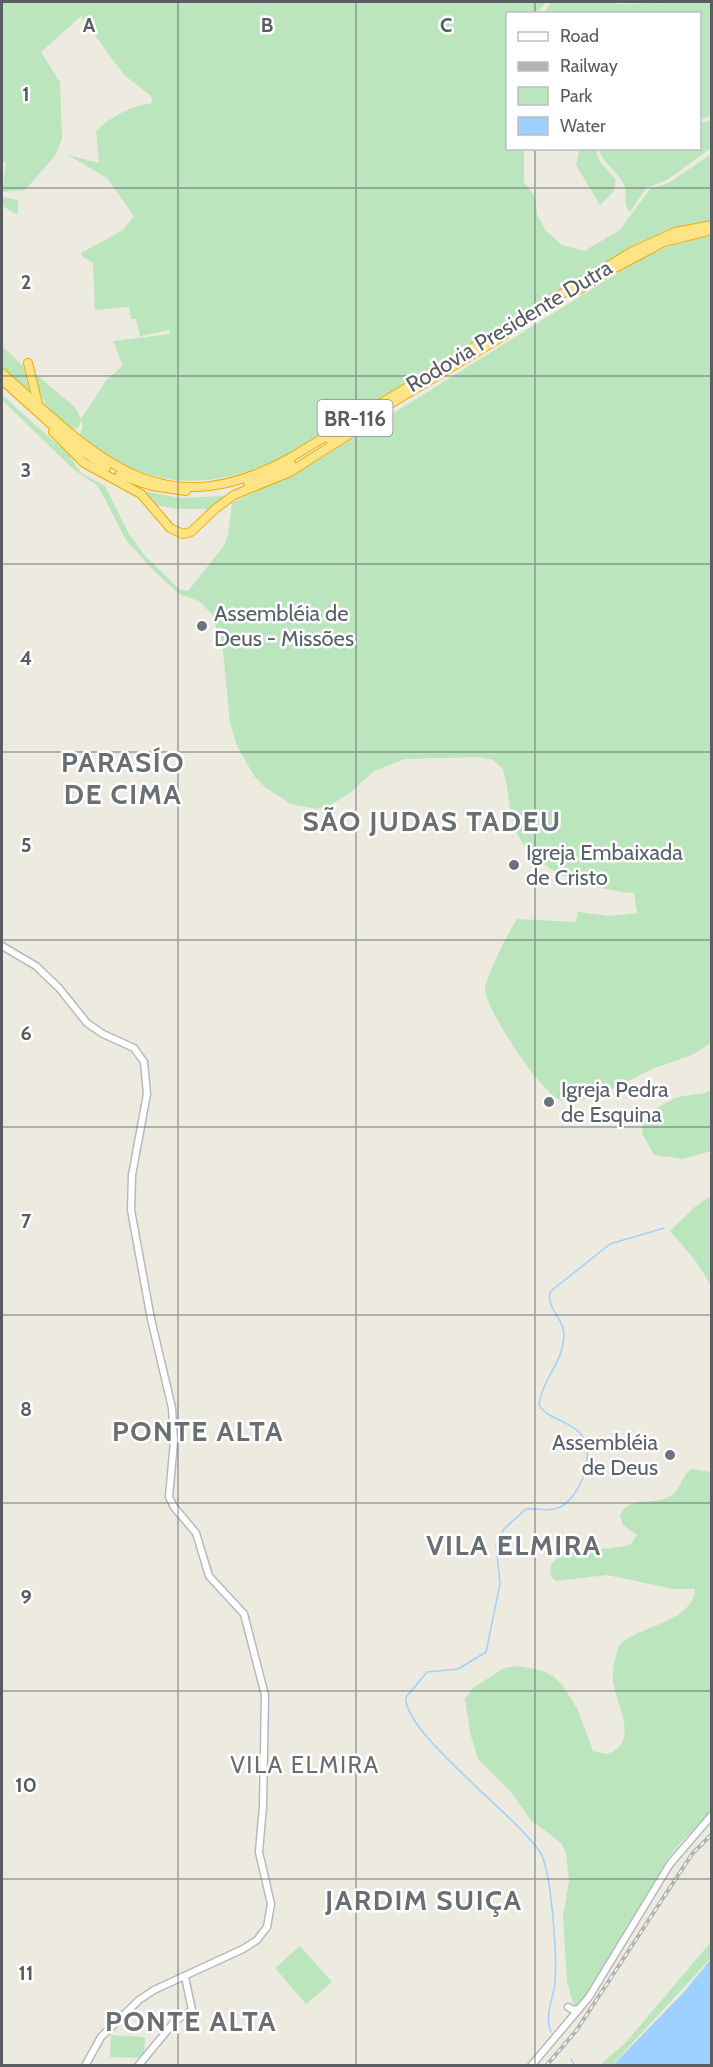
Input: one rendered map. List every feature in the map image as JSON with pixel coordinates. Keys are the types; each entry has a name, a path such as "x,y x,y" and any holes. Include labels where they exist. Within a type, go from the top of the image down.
{"highway":[{"name":"Rodovia Presidente Dutra","path":"2,373 92,453 126,472 158,482 188,486 217,485 244,479 302,450 633,251 675,232 711,225"},
{"name":"Rodovia Presidente Dutra","path":"5,383 95,462 130,480 181,491 219,490 261,479 640,254 675,239 711,230"},
{"path":"28,363 38,406"},
{"path":"5,383 84,463 141,495 170,528 183,534 192,532 215,509 234,495 290,472 367,423 384,407"}],"street":[{"path":"2,946 36,966 59,988 87,1023 103,1034 134,1048 144,1062 147,1083 146,1102 133,1168 131,1200 149,1310 172,1408 174,1442 169,1497 174,1507 196,1533 209,1576 245,1616 264,1688 263,1806 259,1852 271,1899 270,1920 262,1934 250,1945 154,1990 139,2000 101,2037 85,2066"},
{"path":"531,2066 579,2009 670,1864 711,1815"},
{"path":"138,2066 175,2021 192,2010 185,1977"},
{"path":"568,2007 573,2010 579,2009"}],"green space":[{"path":"2,2 546,2 538,12 506,12 506,150 524,150 524,182 535,197 537,215 546,231 562,245 584,251 620,230 650,189 669,183 711,154 711,220 674,227 640,242 290,453 234,475 207,480 181,480 156,477 130,468 79,436 83,427 81,420 79,427 75,429 52,414 39,390 34,373 75,407 81,419 106,381 123,365 113,341 170,334 169,330 140,336 136,319 131,319 129,307 95,310 93,263 81,253 123,230 134,216 107,178 68,155 99,163 96,131 122,112 152,103 151,96 124,75 81,16 41,52 60,82 62,139 55,156 25,190 2,192 6,163 2,162"},
{"path":"552,2 615,2 616,4 711,2 711,116 701,120 701,12 544,12"},
{"path":"711,120 711,148 667,180 646,188 630,212 626,206 624,185 599,150 701,150 701,123"},
{"path":"580,150 595,150 600,162 616,180 614,191 600,205 576,165"},
{"path":"2,197 18,200 18,215 4,207"},
{"path":"711,236 712,1041 692,1054 655,1068 609,1091 584,1100 561,1100 541,1083 516,1051 488,1001 486,984 517,919 576,922 578,912 609,916 637,913 634,893 598,888 580,882 545,865 531,853 520,839 513,822 502,768 493,760 479,757 405,759 374,771 350,793 327,807 317,809 291,804 266,788 254,776 237,746 230,723 223,651 212,614 199,601 179,594 152,569 126,540 98,486 73,469 2,400 2,395 69,455 81,473 105,486 128,532 145,556 179,589 188,591 223,547 228,535 232,503 309,466 643,257 682,241"},
{"path":"2,346 23,366 30,393 2,367"},
{"path":"142,491 181,498 224,496 209,509 178,509 155,505"},
{"path":"711,1090 711,1151 683,1159 654,1155 642,1133 644,1115 677,1097"},
{"path":"711,1196 711,1285 695,1260 670,1231 696,1206"},
{"path":"691,1469 711,1472 711,1812 671,1855 596,1982 584,1998 574,2006 567,1982 563,1917 569,1881 566,1852 561,1843 531,1820 511,1792 478,1759 470,1733 465,1699 473,1688 504,1668 519,1666 540,1670 553,1676 563,1686 578,1710 593,1751 607,1754 617,1748 623,1741 625,1732 613,1681 618,1649 633,1635 672,1618 684,1610 692,1601 695,1589 674,1589 607,1575 556,1581 551,1576 552,1565 558,1558 568,1553 631,1544 637,1535 623,1525 620,1516 624,1510 635,1503 671,1496"},
{"path":"711,1942 711,1958 612,2065 600,2065 626,2042"},
{"path":"300,1946 332,1982 306,2004 275,1968"},
{"path":"111,2035 145,2037 144,2058 110,2057"}],"water":[{"path":"711,1959 711,2065 613,2065 684,1992"}],"waterway":[{"path":"551,2032 548,2020 555,1983 554,1936 551,1895 540,1852 528,1837 463,1775 422,1731 410,1712 406,1697 427,1672 458,1669 486,1652 500,1584 496,1544 504,1529 526,1509 554,1509 566,1503 584,1475 587,1453 586,1443 581,1434 571,1426 547,1414 539,1405 544,1386 563,1345 563,1328 550,1302 551,1291 610,1244 664,1228"},
{"path":"571,2059 575,2066"}],"railway":[{"path":"546,2066 576,2031 692,1854 712,1834"}],"place":[{"name":"Assembléia de Deus - Missões","path":"202,626"},
{"name":"Igreja Embaixada de Cristo","path":"514,865"},
{"name":"Igreja Pedra de Esquina","path":"549,1102"},
{"name":"Assembléia de Deus","path":"670,1455"}],"district":[{"name":"PARASÍO DE CIMA","path":"123,778"},
{"name":"SÃO JUDAS TADEU","path":"432,821"},
{"name":"PONTE ALTA","path":"198,1431"},
{"name":"VILA ELMIRA","path":"514,1545"},
{"name":"VILA ELMIRA","path":"305,1764"},
{"name":"JARDIM SUIÇA","path":"424,1900"},
{"name":"PONTE ALTA","path":"191,2021"}]}
